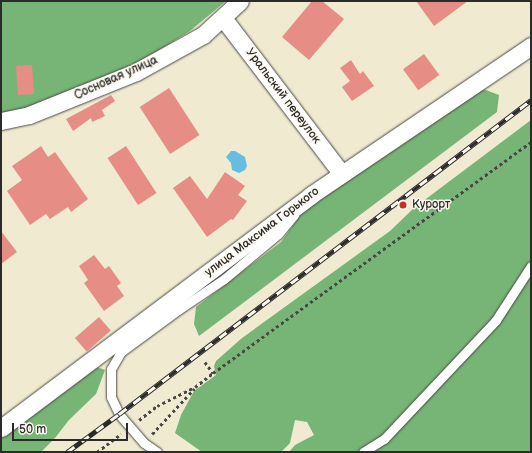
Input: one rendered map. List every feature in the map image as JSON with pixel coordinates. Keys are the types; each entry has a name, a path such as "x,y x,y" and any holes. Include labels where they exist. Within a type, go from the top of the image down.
{"street":[{"name":"Сосновая улица","path":"1,121 29,115 136,72 203,35 240,1"},
{"name":"Уральский переулок","path":"223,18 342,174"},
{"name":"улица Максима Горького","path":"1,428 311,195 531,46"}],"lane":[{"path":"157,452 144,443 130,428 110,397 111,369 121,352 178,310 224,279 278,234 311,195"},
{"path":"363,452 384,439 496,320 531,266"}],"path":[{"path":"144,443 196,387 212,373 531,142"},
{"path":"205,362 212,373"},
{"path":"97,452 157,406 196,387"}],"green space":[{"path":"1,1 226,1 190,31 135,65 23,110 1,113"},
{"path":"483,89 499,95 497,112 199,336 194,324 196,307 281,242 304,210"},
{"path":"531,120 531,452 289,452 295,445 314,435 307,422 295,420 290,443 281,452 202,452 175,433 181,415 194,391 216,375 214,366 216,361 242,338 390,231 414,208"},
{"path":"94,366 105,370 96,394 69,420 55,438 41,452 1,452 1,435"}],"water":[{"path":"231,151 235,151 245,157 247,166 245,170 239,173 232,170 231,163 226,157"}],"building":[{"path":"312,1 322,1 344,19 309,60 282,37"},
{"path":"416,1 468,1 434,26"},
{"path":"424,54 439,75 418,90 403,69"},
{"path":"351,60 360,74 363,71 374,86 352,101 342,87 350,81 340,68"},
{"path":"32,65 34,94 18,95 16,66"},
{"path":"169,88 199,135 170,154 140,107"},
{"path":"111,95 115,101 102,110 105,116 92,122 91,118 73,131 66,119"},
{"path":"41,146 48,157 55,152 88,199 71,212 68,207 50,219 46,214 30,225 7,191 22,180 12,166"},
{"path":"126,146 156,193 138,205 108,158"},
{"path":"225,172 245,186 238,195 247,201 233,220 231,219 207,237 173,188 190,176 207,199"},
{"path":"1,231 17,252 1,264"},
{"path":"94,255 105,269 109,266 121,283 117,286 124,296 104,311 84,283 88,280 79,266"},
{"path":"99,317 111,331 87,352 75,338"}],"railway":[{"path":"67,452 531,100"}],"place":[{"name":"Курорт","path":"403,205"}]}
